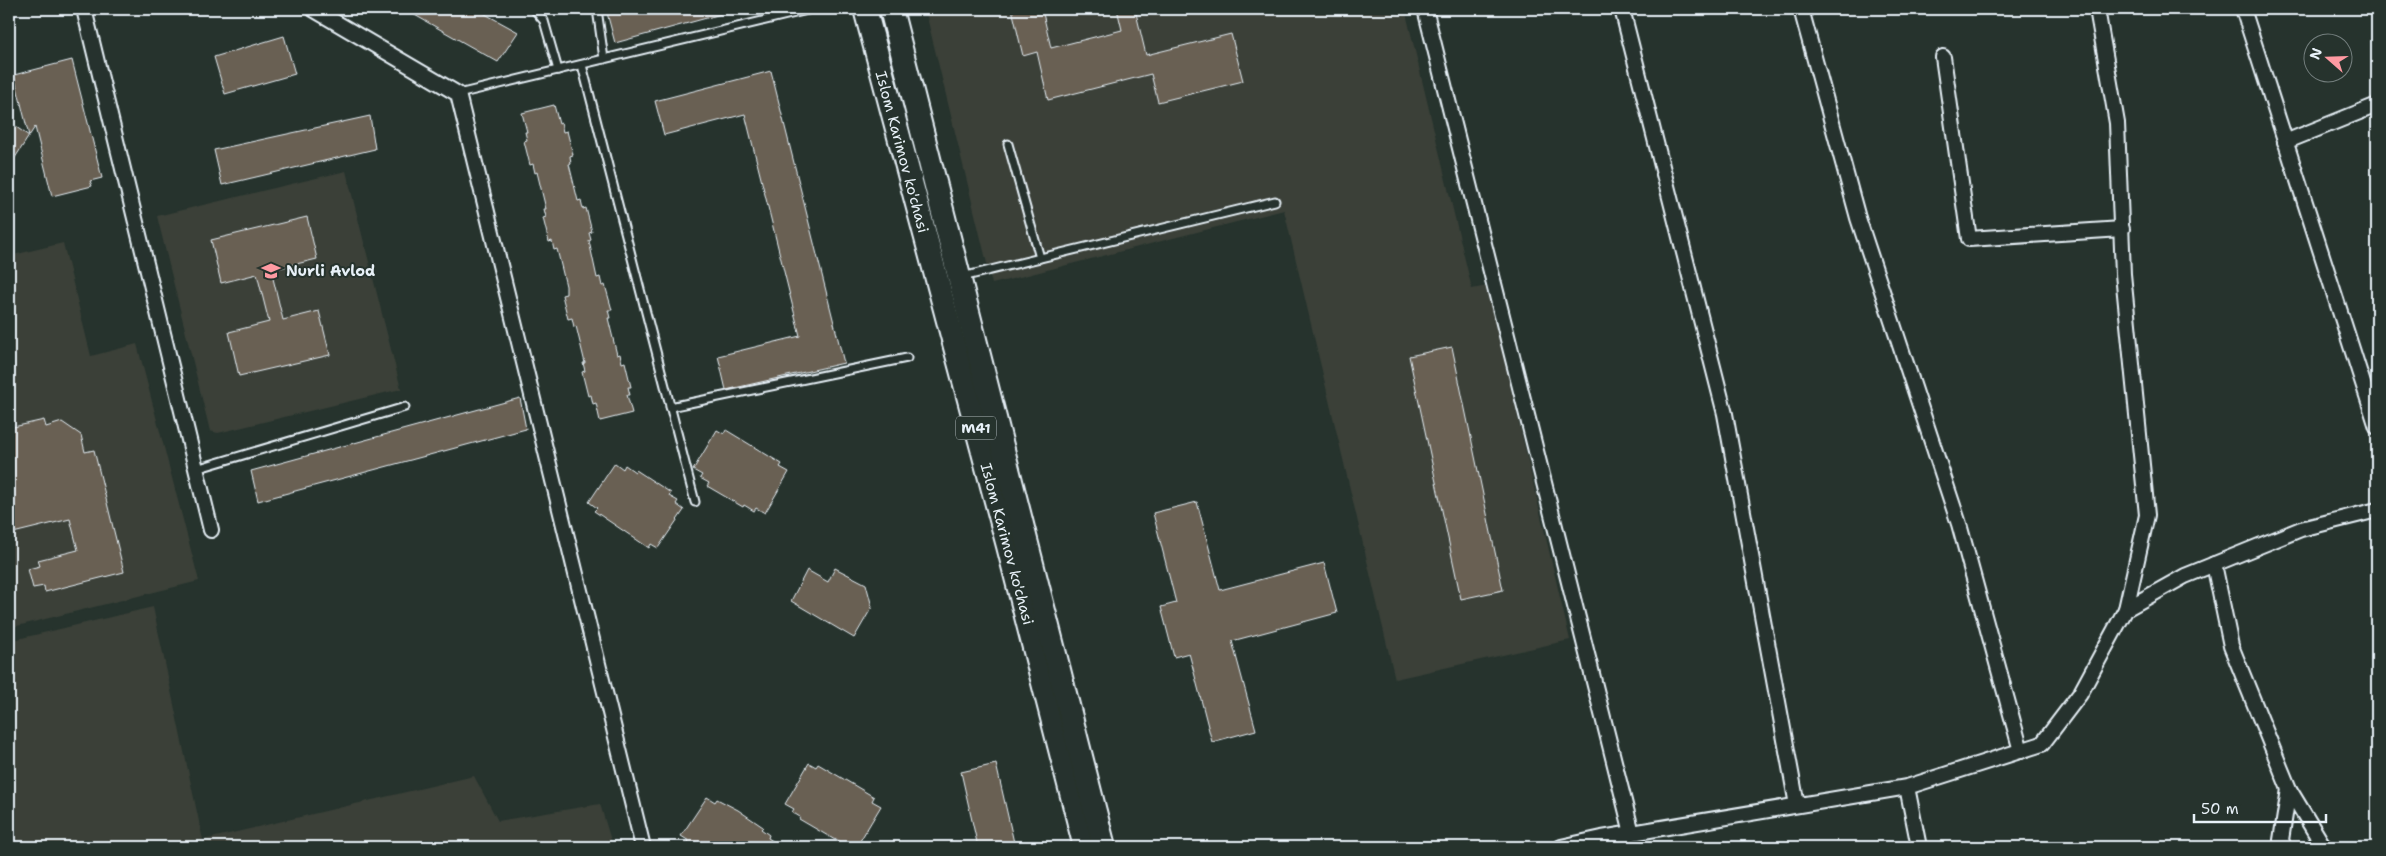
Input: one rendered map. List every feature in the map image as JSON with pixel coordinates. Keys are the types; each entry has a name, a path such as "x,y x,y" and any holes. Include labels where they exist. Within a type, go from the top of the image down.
{"main road":[{"name":"Islom Karimov ko'chasi","path":"865,9 1008,546 1084,847"},
{"name":"Islom Karimov ko'chasi","path":"891,9 1104,847"}],"street":[{"path":"84,9 211,530"},
{"path":"313,9 458,94 643,847"},
{"path":"1425,9 1632,833"},
{"path":"1622,9 1725,414 1796,805"},
{"path":"1801,9 1858,218 1959,524 2021,751"},
{"path":"1561,847 1603,843 1632,833 1907,787 2042,744 2080,694 2126,609 2148,515 2124,274 2117,123 2097,9"},
{"path":"2242,9 2377,427"},
{"path":"1942,57 1969,239 2122,229"},
{"path":"2285,142 2377,105"},
{"path":"2126,609 2185,576 2301,529 2377,510"},
{"path":"2214,564 2231,646 2289,789 2324,847"},
{"path":"1907,787 1919,847"},
{"path":"2284,847 2281,840 2289,789"}],"lane":[{"path":"536,9 544,21 558,70"},
{"path":"597,9 604,59"},
{"path":"458,94 812,9"},
{"path":"582,64 695,502"},
{"path":"1008,144 1040,258"},
{"path":"959,278 1275,201"},
{"path":"670,407 907,358"},
{"path":"196,469 405,407"}],"shaded area":[{"path":"925,9 1405,9 1472,289 1487,286 1570,640 1395,679 1284,210 992,284"},
{"name":"Nurli Avlod","path":"346,171 401,389 218,433 210,431 157,216"},
{"path":"63,243 91,356 137,344 199,581 9,628 9,256"},
{"path":"153,607 203,840 474,776 498,821 600,804 613,847 9,847 9,641"}],"building":[{"path":"404,9 476,9 518,32 498,62"},
{"path":"606,9 725,9 725,13 615,43"},
{"path":"1012,9 1042,9 1051,48 1122,30 1117,9 1135,9 1146,55 1231,34 1243,81 1158,102 1151,74 1048,100 1037,52 1023,56"},
{"path":"284,36 295,74 225,94 214,57"},
{"path":"72,60 102,178 90,181 92,186 52,196 35,127 29,136 14,75"},
{"path":"771,71 844,363 726,390 718,356 800,336 745,114 664,135 655,101"},
{"path":"554,105 563,132 567,131 573,155 570,156 571,164 569,164 578,201 581,200 583,209 586,208 592,232 589,233 591,240 589,241 597,278 600,277 602,286 605,285 612,310 608,310 610,318 608,318 617,355 620,354 622,363 625,362 631,387 628,387 630,395 627,395 632,413 600,421 596,403 593,404 591,395 588,396 582,372 585,371 583,363 585,363 576,326 574,327 572,318 568,319 562,295 566,294 566,286 557,249 554,250 552,241 549,242 543,218 546,217 544,209 546,209 537,172 535,173 533,164 530,165 524,141 527,140 525,132 527,132 522,113"},
{"path":"370,116 375,149 222,185 214,150"},
{"path":"9,122 29,136 9,167"},
{"path":"307,217 317,259 271,270 283,320 319,311 330,355 239,376 229,332 269,322 257,274 221,283 211,240"},
{"path":"1452,347 1503,590 1461,599 1409,356"},
{"path":"520,398 526,429 258,501 251,471"},
{"path":"44,420 46,427 62,422 81,435 85,452 94,450 124,572 45,592 44,586 33,588 28,569 40,566 38,560 78,550 70,519 9,534 9,428"},
{"path":"717,430 724,434 726,430 782,464 780,467 789,472 765,513 756,508 754,511 744,505 743,507 707,486 709,483 700,478 702,475 693,470"},
{"path":"615,463 623,469 625,465 635,472 636,470 671,493 669,496 678,501 676,504 684,510 658,548 651,544 649,548 594,511 597,508 589,502"},
{"path":"1197,502 1220,590 1324,563 1337,613 1232,641 1256,730 1212,742 1189,653 1174,657 1161,607 1176,603 1153,513"},
{"path":"835,568 866,584 872,607 854,638 791,601 807,570 828,582"},
{"path":"809,763 816,767 818,764 874,797 872,801 881,806 857,846 848,841 846,845 835,840 799,819 800,817 792,812 794,809 785,804"},
{"path":"996,764 1015,847 978,847 961,772"},
{"path":"707,797 715,802 717,799 738,810 763,827 761,829 769,835 768,838 782,847 684,847 689,841 681,836"}],"place":[{"name":"Nurli Avlod","path":"271,271"}]}
